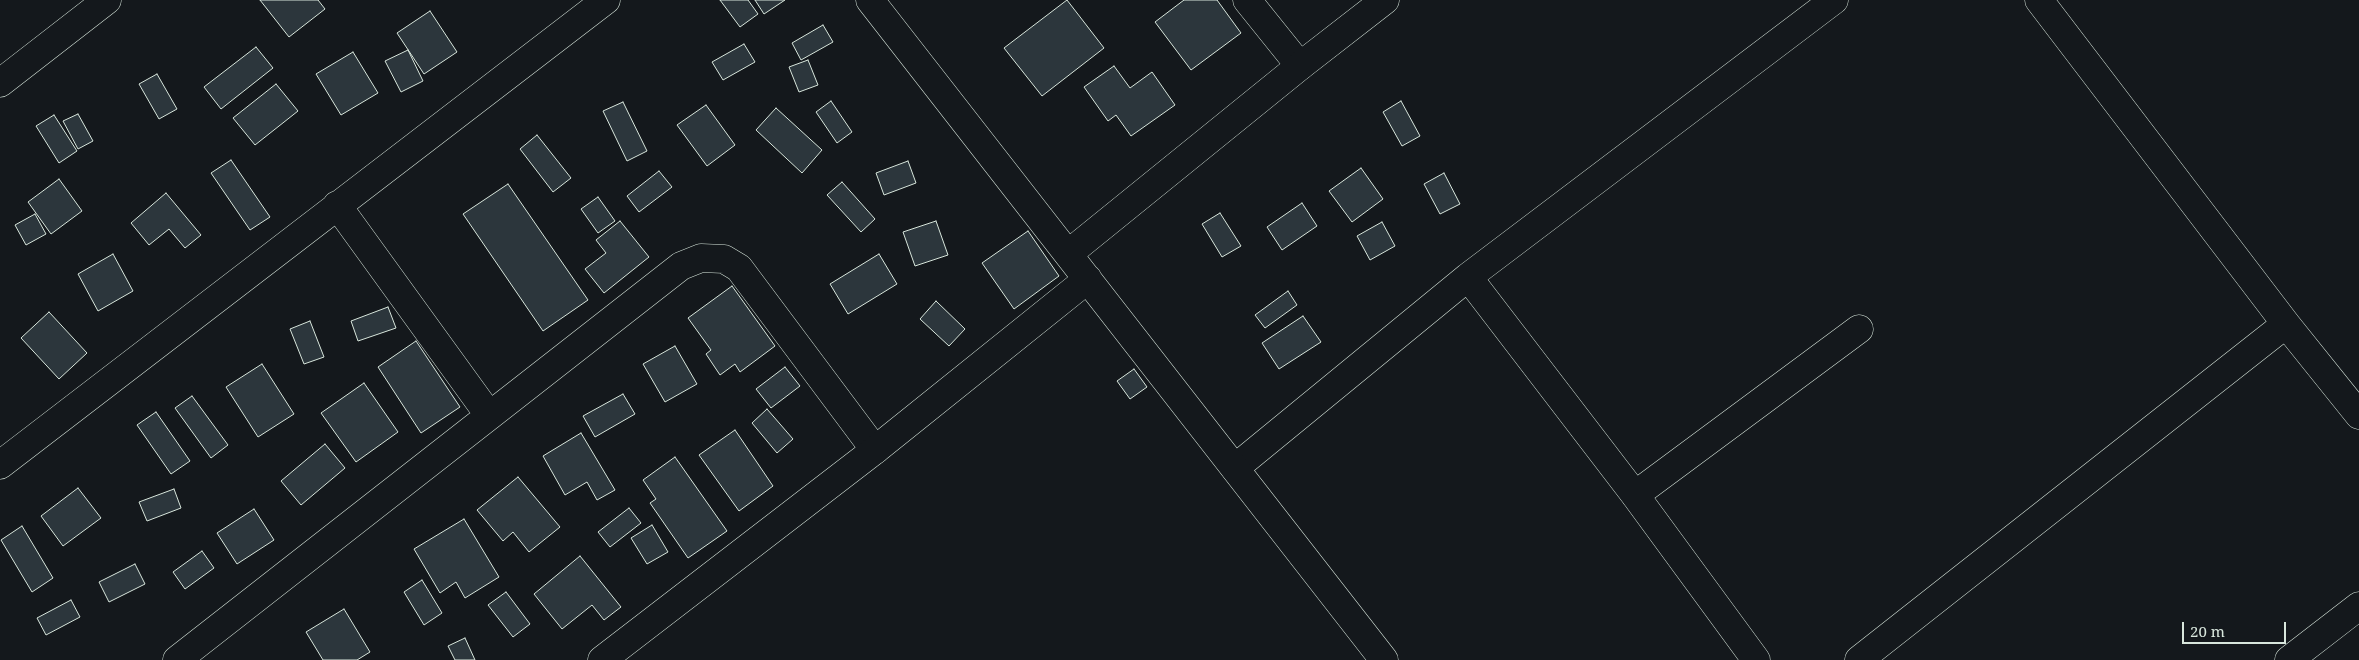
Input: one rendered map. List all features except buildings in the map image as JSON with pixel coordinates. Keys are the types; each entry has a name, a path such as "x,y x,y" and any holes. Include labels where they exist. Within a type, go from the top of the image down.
{"street":[{"path":"0,83 107,0"},
{"path":"0,464 606,0"},
{"path":"870,0 1384,660"},
{"path":"1247,0 1300,66"},
{"path":"1068,254 1300,66 1385,0"},
{"path":"1235,468 1468,277 1834,0"},
{"path":"2039,0 2286,324 2359,415"},
{"path":"337,205 489,415"},
{"path":"177,660 681,266 702,258 724,259 739,268 875,450"},
{"path":"1468,277 1635,495 1756,660"},
{"path":"602,660 875,450 1088,280"},
{"path":"1859,660 2286,324"},
{"path":"1635,495 1859,329"},
{"path":"2289,660 2359,606"}]}
